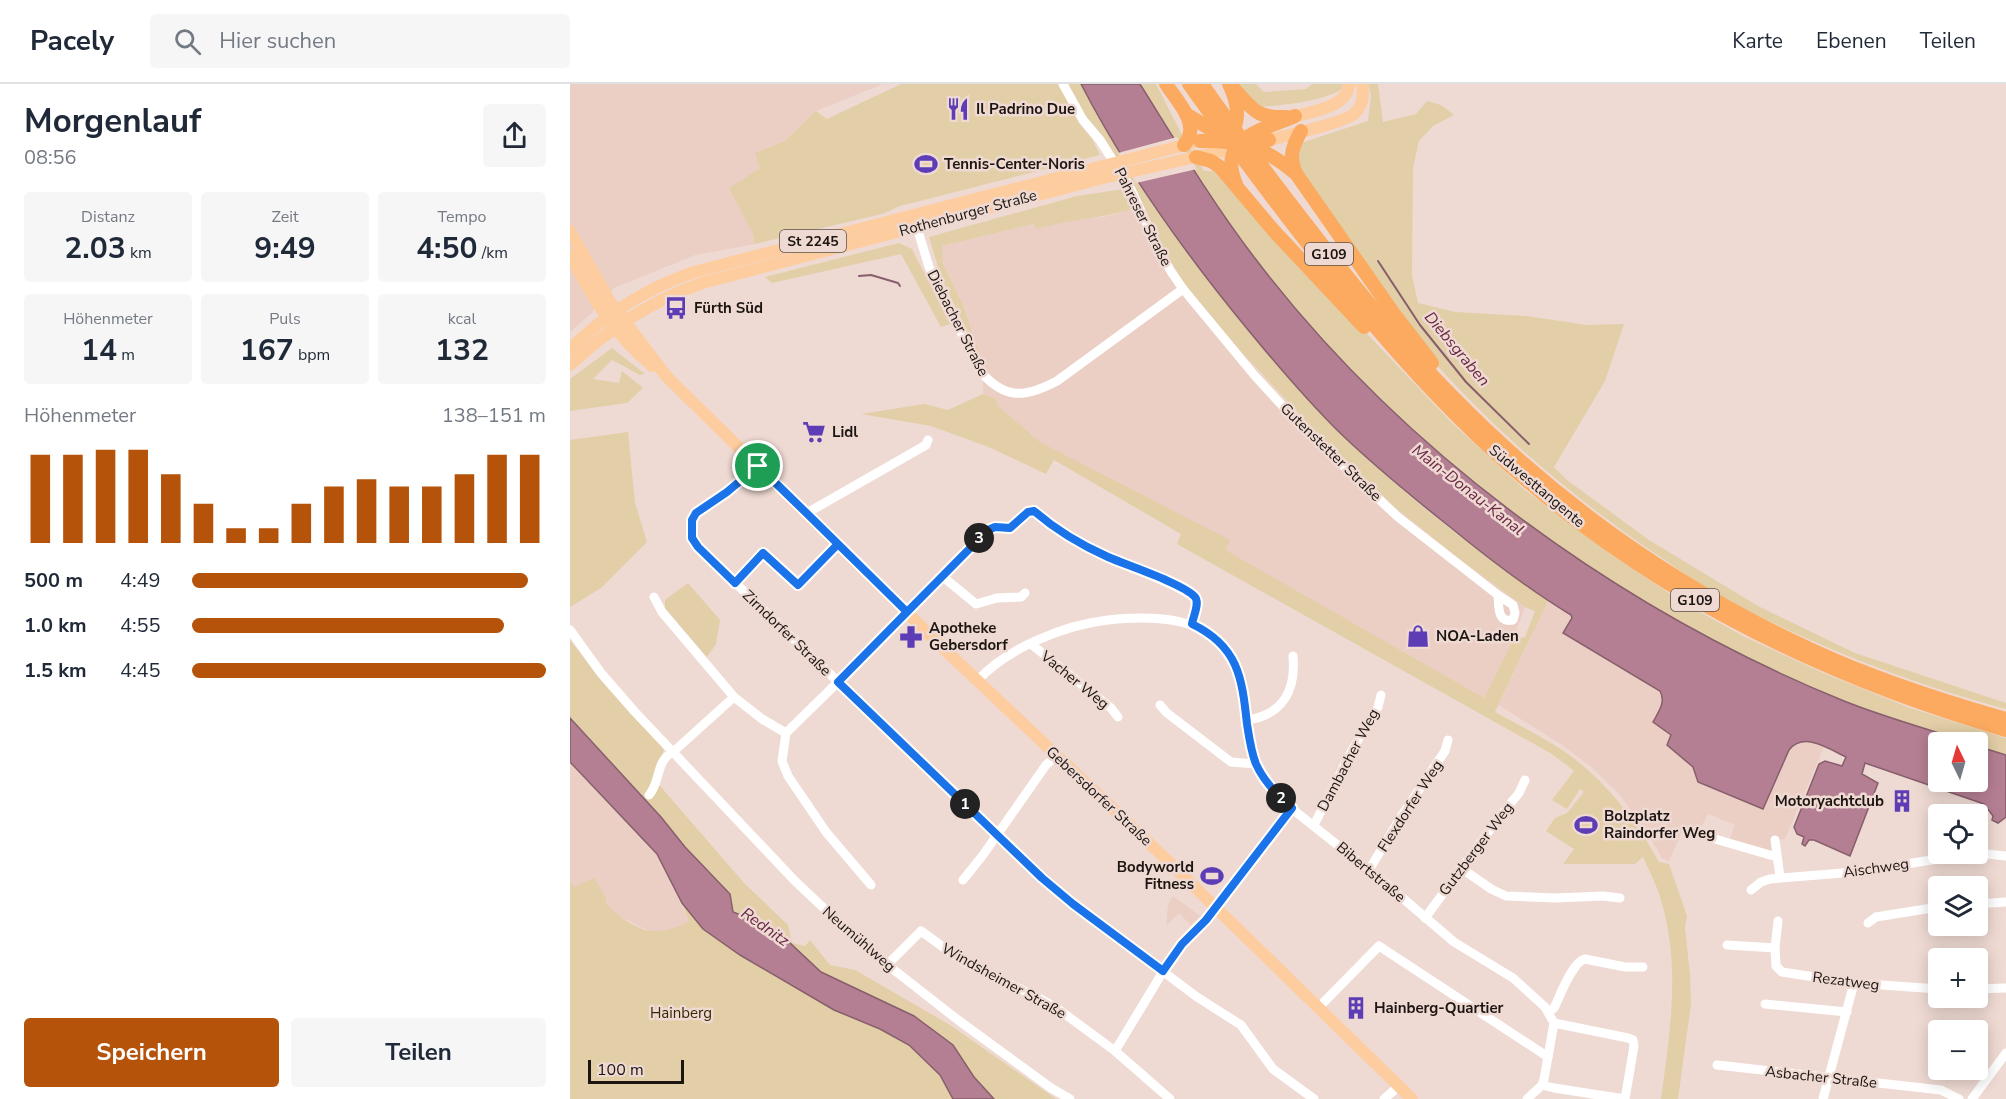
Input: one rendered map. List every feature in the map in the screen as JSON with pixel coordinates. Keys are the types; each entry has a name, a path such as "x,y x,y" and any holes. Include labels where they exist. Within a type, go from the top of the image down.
{"highway":[{"path":"1166,84 1186,114 1191,129 1190,143 1237,140"},
{"name":"Südwesttangente","path":"1189,84 1299,233 1353,301 1404,360 1465,424 1525,479 1599,537 1676,588 1747,629 1820,664 1885,690 2006,730"},
{"name":"Südwesttangente","path":"1202,84 1343,271 1406,346 1468,412 1533,472 1604,528 1674,576 1731,610 1815,652 1939,699 2006,719"},
{"path":"1229,84 1235,98 1237,140 1233,176 1238,189"},
{"path":"1229,84 1250,107 1260,114 1273,117 1295,116"},
{"path":"1186,114 1270,154 1297,175 1394,314 1447,381 1468,412"},
{"path":"1196,157 1295,116"},
{"path":"1297,175 1291,154 1301,131"},
{"path":"1196,157 1215,163 1274,231 1354,316 1389,352 1404,360"}],"main road":[{"path":"1295,116 1340,102 1347,95 1349,84"},
{"path":"1237,140 1301,131 1354,115 1363,100 1362,84"},
{"name":"Rothenburger Straße","path":"570,349 611,314 653,289 688,275 915,221 1100,173 1190,143"},
{"name":"Rothenburger Straße","path":"1100,173 1196,157"},
{"name":"Rothenburger Straße","path":"570,365 619,325 664,298 710,281 915,221"},
{"path":"570,231 611,314"},
{"path":"570,255 611,314"},
{"name":"Gebersdorfer Straße","path":"611,314 640,355 668,377 907,612 1412,1099"}],"street":[{"name":"Pahreser Straße","path":"1063,84 1083,120 1099,139 1129,185 1152,238 1183,289"},
{"name":"Diebacher Straße","path":"915,221 923,252 934,278 980,371 989,382 1012,394 1039,391 1057,381 1183,289"},
{"name":"Gutenstetter Straße","path":"1183,289 1255,376 1303,428 1398,517 1497,595"},
{"path":"807,513 926,445 928,440"},
{"name":"Zirndorfer Straße","path":"758,466 727,492 696,513 692,520 692,538 698,547 997,835 1073,904 1197,997 1241,1025 1273,1069 1314,1099"},
{"path":"871,885 826,832 788,776 782,761 786,733 988,530 995,527 1010,528 1028,512 1034,511 1074,540 1105,556 1174,585 1195,597 1197,602 1192,624 1162,619 1135,618 1104,621 1050,634 999,662 978,680"},
{"path":"735,583 763,553 798,585 838,544"},
{"path":"942,576 976,604 997,598 1022,597 1025,593"},
{"path":"654,597 662,612 735,697 762,719 786,733"},
{"name":"Bibertstraße","path":"1192,624 1218,640 1233,661 1242,685 1250,744 1256,764 1273,790 1454,942 1526,988 1549,1012 1554,1023"},
{"name":"Neumühlweg","path":"570,630 601,673 795,881 887,964 967,1027 1051,1088 1070,1099"},
{"name":"Vacher Weg","path":"1031,644 1111,708 1118,717"},
{"path":"1247,720 1267,716 1281,704 1295,673 1293,656"},
{"name":"Dambacher Weg","path":"1314,825 1353,748 1377,707 1381,695"},
{"path":"649,795 656,784 661,763 666,756 735,697"},
{"path":"1161,705 1167,713 1231,762 1256,764"},
{"name":"Flexdorfer Weg","path":"1369,870 1445,751 1448,740"},
{"path":"963,880 1040,774 1057,755"},
{"name":"Gutzberger Weg","path":"1425,918 1519,793 1525,780"},
{"path":"1115,1051 1182,944 1206,920 1292,808"},
{"path":"1715,838 1777,857"},
{"path":"1775,840 1780,878"},
{"path":"1988,854 2006,856"},
{"name":"Aischweg","path":"1750,890 1761,882 1780,878 1855,872 1928,861"},
{"path":"1461,868 1491,889 1506,896 1620,898"},
{"path":"1988,903 2006,902"},
{"path":"1868,923 1876,918 1928,910"},
{"name":"Rezatweg","path":"1778,921 1776,966 1782,972 1854,983 1928,988"},
{"name":"Windsheimer Straße","path":"887,964 921,932 965,963 1058,1009 1115,1051 1170,1099"},
{"path":"1727,945 1776,948"},
{"path":"1318,1008 1379,946 1548,1057"},
{"path":"1549,1012 1554,1008 1580,960 1643,968"},
{"path":"1823,1099 1854,983"},
{"path":"1988,989 2006,988"},
{"path":"1765,1004 1847,1012"},
{"path":"1527,1099 1542,1085 1554,1023 1633,1040 1625,1099 1542,1085"},
{"path":"1972,1099 2006,1053"},
{"name":"Asbacher Straße","path":"1717,1065 1932,1089 1948,1093 1959,1099"},
{"path":"1384,1099 1399,1086"}],"shaded area":[{"path":"570,84 883,84 816,111 785,141 756,153 760,168 729,188 753,234 755,244 695,255 614,288 593,312 570,332"},
{"path":"1134,209 1145,209 1162,246 1183,282 1264,378 1327,444 1396,508 1458,558 1525,607 1513,640 1484,698 1224,550 1229,540 1040,442 997,405 996,399 983,394 983,364 963,305 943,262 942,246 1035,224 1036,228 1069,220 1104,217"},
{"path":"1548,601 1571,615 1572,618 1564,633 1660,691 1664,697 1663,704 1654,722 1671,735 1667,745 1693,767 1789,750 1798,742 1808,741 1824,747 1785,839 1775,840 1771,855 1729,841 1735,825 1708,814 1696,837 1682,831 1669,861 1662,858 1647,832 1619,794 1590,766 1562,745 1499,705"},
{"path":"570,762 657,854 689,921 676,930 657,935 570,892"},
{"path":"1173,896 1200,916 1191,925 1179,913 1166,924 1168,905"}],"green space":[{"path":"901,84 1058,84 1100,155 900,206 882,214 755,244 753,234 729,188 760,168 755,153 785,141 816,111 827,119"},
{"path":"1068,84 1081,84 1118,149 1180,243 1249,331 1314,406 1361,453 1412,498 1548,601 1495,712 1556,746 1579,762 1610,791 1644,837 1659,862 1669,864 1687,916 1685,927 1690,975 1691,1004 1678,1099 1661,1099 1672,999 1671,949 1659,894 1643,857 1635,864 1563,864 1574,849 1546,831 1555,818 1567,813 1584,792 1580,789 1567,809 1552,800 1574,771 1552,754 1177,544 1181,534 1054,460 1046,474 991,448 931,426 861,414 924,404 948,410 983,394 996,399 997,405 1040,442 1230,540 1225,550 1484,698 1513,640 1525,637 1535,611 1525,607 1458,558 1396,508 1327,444 1237,347 1183,282 1162,246 1137,191 1104,137 1083,114"},
{"path":"1140,84 1156,84 1182,135 1204,171 1218,171 1291,254 1450,421 1526,491 1615,557 1682,602 1745,637 1823,673 1910,708 1987,732 1935,732 1859,707 1760,664 1677,620 1597,572 1520,518 1446,459 1377,396 1313,328 1254,257 1195,172"},
{"path":"1235,84 1256,84 1264,92 1306,89 1312,84 1342,84 1343,88 1336,93 1314,99 1257,107"},
{"path":"1368,84 1378,84 1383,122 1416,114 1427,101 1441,105 1454,115 1433,126 1419,141 1413,168 1412,275 1418,303 1455,312 1527,316 1586,325 1624,324 1605,381 1554,467 1567,480 1649,540 1758,606 1855,653 2006,703 2006,709 1944,691 1855,659 1796,634 1718,596 1637,541 1575,495 1488,418 1434,362 1301,174 1296,157 1301,143 1368,121 1371,95"},
{"path":"1124,189 1134,209 1036,229 1034,224 942,246 943,263 963,305 983,364 941,277 929,237 1077,196"},
{"path":"899,243 912,249 950,324 941,327 901,254 772,283 765,277"},
{"path":"612,348 645,374 640,375 612,360 593,379 619,383 622,371 643,388 627,403 570,411 570,379"},
{"path":"628,432 635,503 647,542 601,588 570,607 570,440"},
{"path":"688,583 720,620 716,644 707,657 665,608 665,600"},
{"path":"570,640 603,683 664,749 654,779 744,883 788,925 792,943 805,946 810,940 830,965 855,970 950,1025 1056,1099 994,1099 974,1077 953,1045 914,1016 821,972 774,928 733,912 661,817 591,740 570,744"},
{"path":"1988,732 2006,738 2006,755 1988,749"},
{"name":"Hainberg","path":"594,878 606,898 606,903 626,921 645,930 665,930 689,921 682,903 696,920 909,1045 940,1075 953,1099 570,1099 570,882 574,887"}],"water":[{"name":"Main-Donau-Kanal","path":"1081,84 1140,84 1195,172 1254,257 1313,328 1377,396 1446,459 1520,518 1597,572 1677,620 1760,664 1844,701 1935,732 1928,732 1928,785 1865,763 1862,774 1878,783 1850,856 1814,840 1809,840 1805,846 1802,844 1804,837 1797,834 1794,827 1819,764 1825,761 1842,766 1846,757 1832,750 1817,743 1802,742 1789,750 1763,809 1698,782 1693,767 1667,745 1671,735 1653,722 1662,703 1660,691 1563,633 1572,618 1571,615 1539,595 1479,551 1406,492 1337,430 1292,382 1180,243 1138,181"},
{"name":"Rednitz","path":"570,718 730,894 733,912 774,928 821,972 914,1016 953,1045 974,1077 994,1099 953,1099 940,1075 909,1045 880,1029 834,1010 740,955 703,929 682,903 657,854 570,762"},
{"path":"1988,749 2006,755 2006,817 1998,823 1992,820 1993,816 1988,809 1988,804 1949,792 1988,792"}],"pier":[{"path":"1177,137 1197,169 1136,183 1118,153"}],"waterway":[{"name":"Diebsgraben","path":"1378,261 1420,325 1466,382 1529,444"},
{"path":"859,276 871,275 898,283 900,286"}],"place":[{"name":"Il Padrino Due","path":"958,109"},
{"name":"Tennis-Center-Noris","path":"926,164"},
{"name":"Fürth Süd","path":"676,308"},
{"name":"Lidl","path":"814,432"},
{"name":"NOA-Laden","path":"1418,636"},
{"name":"Apotheke Gebersdorf","path":"911,637"},
{"name":"Motoryachtclub","path":"1902,801"},
{"name":"Bolzplatz Raindorfer Weg","path":"1586,825"},
{"name":"Bodyworld Fitness","path":"1212,876"},
{"name":"Hainberg-Quartier","path":"1356,1008"}],"route":[{"path":"758,466 727,492 696,513 692,520 692,538 698,547 735,583 763,553 798,585 838,544 866,572 907,612 988,530 995,527 1010,528 1028,512 1034,511 1074,540 1105,556 1174,585 1195,597 1197,602 1192,624 1218,640 1233,661 1239,676 1250,744 1256,764 1273,790 1292,808 1206,920 1182,944 1163,971 1042,878 838,682 907,612 838,544 758,466"}]}
